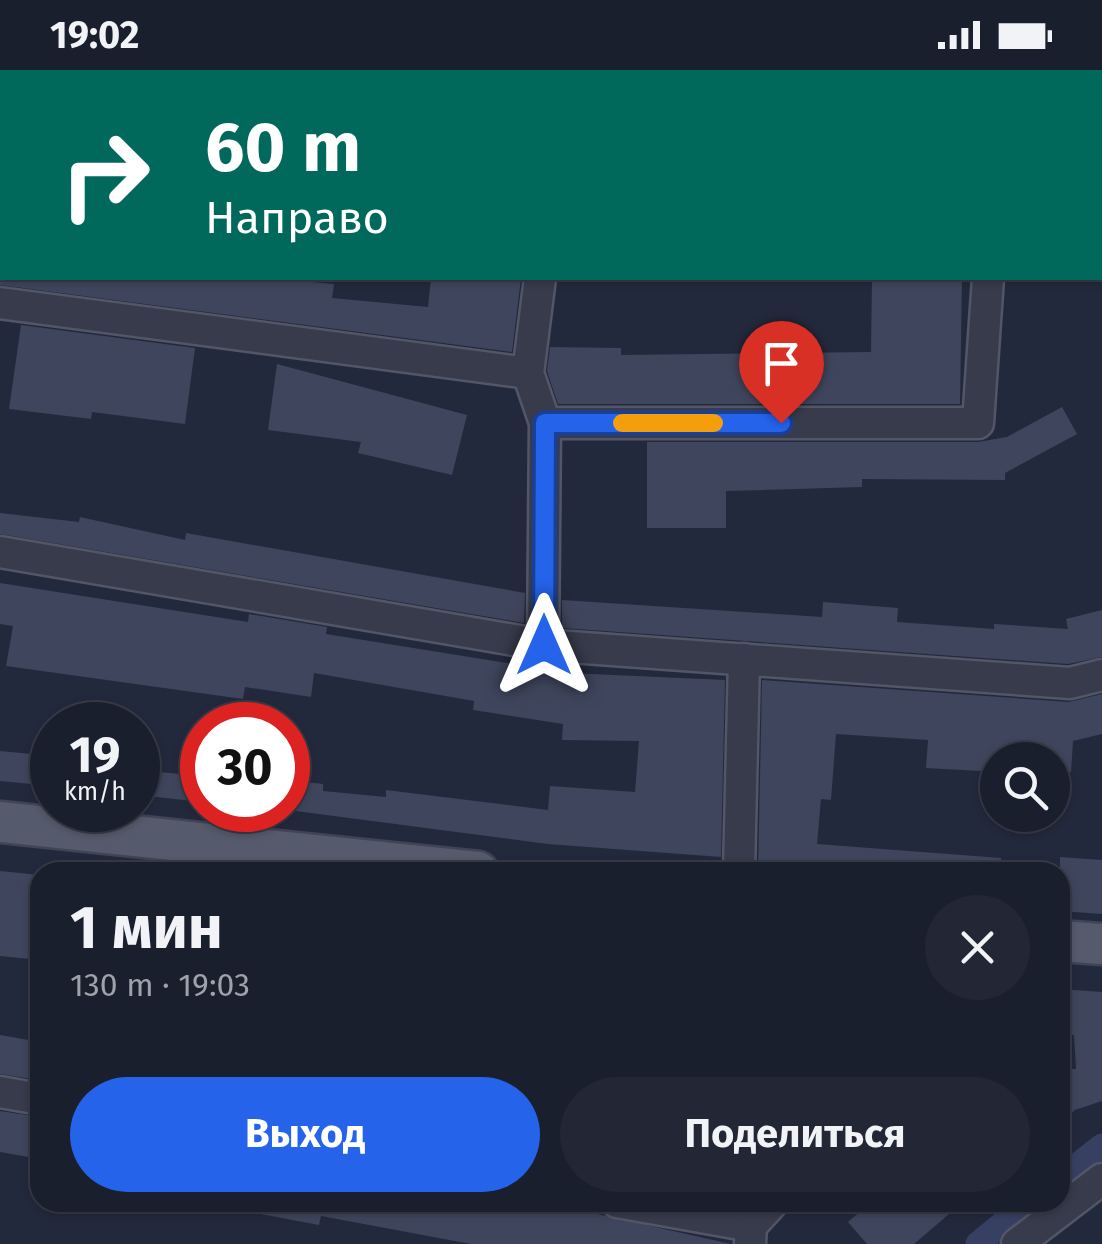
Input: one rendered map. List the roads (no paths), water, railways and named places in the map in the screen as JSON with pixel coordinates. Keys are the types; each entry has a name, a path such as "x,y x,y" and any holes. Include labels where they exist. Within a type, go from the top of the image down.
{"main road":[{"path":"0,822 382,862"},
{"path":"1070,942 1102,944"}],"street":[{"path":"540,280 528,373 545,423 544,645"},
{"path":"545,423 978,423 988,280"},
{"path":"0,303 528,373"},
{"path":"0,552 544,645 1070,683 1102,675"},
{"path":"739,862 744,660"},
{"path":"0,1092 30,1097"},
{"path":"1070,1203 1102,1179"},
{"path":"658,1212 751,1235 766,1212"},
{"path":"1016,1244 1058,1212"}],"waterway":[{"path":"1070,1171 1102,1146"},
{"path":"978,1244 1017,1212"}]}
